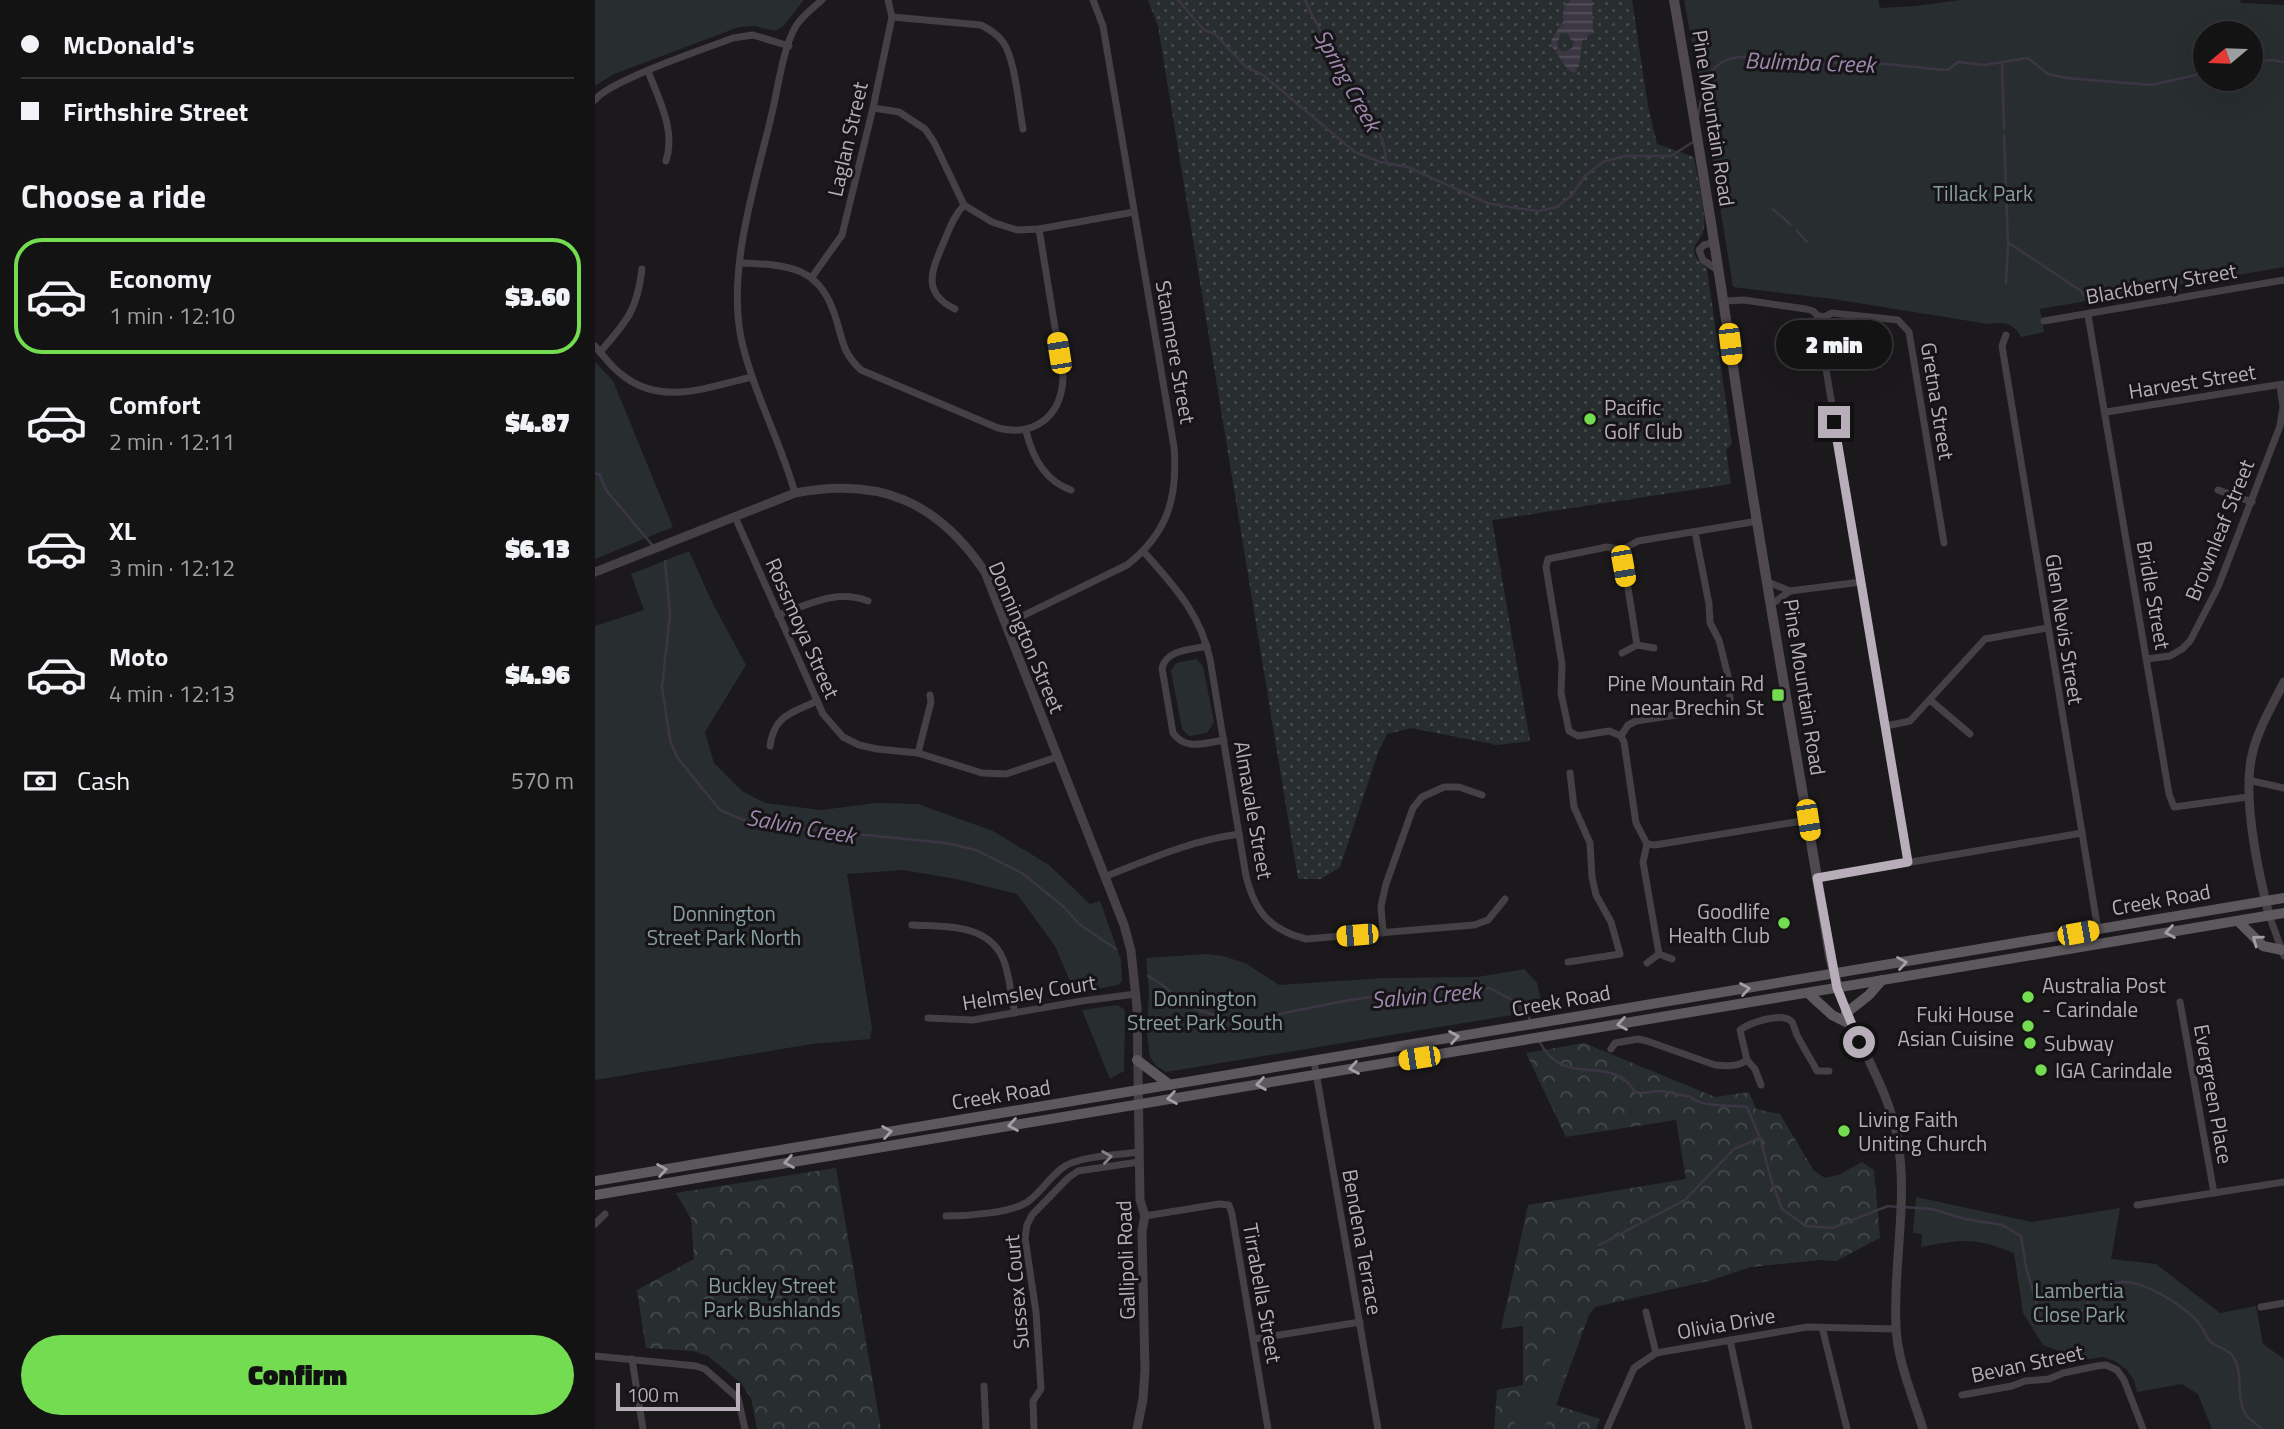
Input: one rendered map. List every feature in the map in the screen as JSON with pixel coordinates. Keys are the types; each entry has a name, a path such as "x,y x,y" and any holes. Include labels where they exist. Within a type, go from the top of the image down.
{"main road":[{"name":"Pine Mountain Road","path":"1674,0 1725,301 1732,365 1837,988"},
{"name":"Creek Road","path":"595,1181 2284,898"},
{"name":"Creek Road","path":"595,1195 2284,913"},
{"path":"2238,921 2263,946 2283,953"},
{"path":"1846,1013 1870,995 1882,980"},
{"path":"1808,992 1832,1015 1851,1025"},
{"path":"1137,1060 1170,1085"}],"street":[{"path":"795,493 752,377 740,324 740,263 789,46 796,26 822,0"},
{"name":"Laglan Street","path":"812,276 842,235 892,18 888,0"},
{"name":"Stanmere Street","path":"1006,624 1127,565 1144,552 1160,529 1171,504 1176,476 1174,447 1103,26 1093,0"},
{"path":"892,18 981,25 993,31 1004,42 1010,55 1023,129"},
{"path":"595,100 619,83 733,38 753,35 789,46"},
{"path":"648,71 668,126 671,146 666,161"},
{"path":"873,108 899,112 925,129 964,205 992,222 1017,230 1039,229 1134,212"},
{"path":"955,309 943,304 935,294 931,272 955,214 964,205"},
{"path":"740,263 787,266 812,276 828,297 849,359 861,370 1011,432 1025,430 1053,412 1063,389 1039,229"},
{"name":"Pine Mountain Road","path":"1715,242 1704,245 1699,250 1703,260 1720,271"},
{"path":"642,269 639,295 632,312 598,349 620,374 637,385 670,394 752,377"},
{"name":"Blackberry Street","path":"2044,321 2284,280"},
{"name":"Gretna Street","path":"1725,301 1744,299 1806,309 1824,317 1832,313 1898,320 1909,332 1944,543"},
{"name":"Bridle Street","path":"2088,314 2169,794 2174,807 2248,797"},
{"path":"1817,316 1908,862"},
{"name":"Glen Nevis Street","path":"2005,335 2002,346 2098,930"},
{"name":"Harvest Street","path":"2106,412 2282,384"},
{"name":"Brownleaf Street","path":"2147,659 2170,656 2190,641 2218,587 2280,426 2282,384"},
{"path":"1025,430 1033,452 1045,472 1059,486 1071,490"},
{"name":"Donnington Street","path":"595,572 795,493 818,489 852,487 898,497 934,516 954,533 985,572 1128,939 1136,994 1137,1090"},
{"path":"2218,490 2252,502"},
{"name":"Rossmoya Street","path":"735,517 823,714 843,737 859,745 918,753 982,773 1021,770 1057,757"},
{"path":"1658,954 1643,862 1647,844 1636,823 1624,742 1621,736 1609,731 1578,736 1569,731 1561,693 1562,664 1546,566 1548,558 1556,555 1607,547 1622,550 1638,541 1758,521"},
{"path":"1621,736 1628,725 1636,721 1716,709 1730,699 1729,680 1719,640 1710,623 1709,604 1695,532"},
{"path":"1622,550 1637,645"},
{"name":"Almavale Street","path":"1144,552 1189,605 1201,626 1207,646 1251,894 1271,924 1287,935 1306,939 1474,925 1488,920 1506,899"},
{"path":"1768,582 1790,591"},
{"path":"1772,604 1790,591 1861,582"},
{"path":"778,615 835,596 853,596 868,601"},
{"path":"1886,726 1910,721 1985,639 2047,628"},
{"path":"1622,653 1637,645 1654,648"},
{"path":"1207,646 1171,654 1164,660 1173,733 1179,742 1188,745 1224,740"},
{"path":"2283,953 2266,901 2248,797 2248,780 2254,745 2284,682"},
{"path":"918,753 931,702 930,695"},
{"path":"1930,700 1970,734"},
{"path":"770,746 777,723 817,701"},
{"path":"1569,962 1620,954 1611,922 1596,895 1590,843 1574,807 1570,773"},
{"path":"2248,780 2284,788"},
{"path":"1383,933 1381,906 1386,884 1413,808 1422,797 1444,787 1459,787 1482,794"},
{"path":"1647,844 1655,845 1808,820"},
{"path":"1817,878 2082,833"},
{"path":"1104,877 1187,844 1239,834"},
{"path":"912,925 963,927 986,938 997,948 1005,963 1015,1013"},
{"path":"1658,954 1672,959"},
{"path":"1647,963 1658,954"},
{"name":"Pine Mountain Road","path":"1837,988 1888,1105 1897,1137 1903,1182 1896,1329 1923,1429"},
{"name":"Helmsley Court","path":"928,1018 966,1021 1136,994"},
{"name":"Evergreen Place","path":"2180,1002 2214,1194"},
{"path":"1761,1085 1755,1069 1747,1060 1740,1030 1753,1023 1789,1019 1817,1071 1829,1071"},
{"path":"1611,1049 1615,1043 1638,1039 1715,1065 1726,1066 1747,1060"},
{"name":"Bendena Terrace","path":"1314,1061 1378,1429"},
{"name":"Gallipoli Road","path":"1137,1090 1140,1200 1145,1216 1142,1231 1145,1370 1137,1429"},
{"path":"1076,1161 1078,1171 1139,1157"},
{"path":"946,1216 963,1216 1018,1207 1029,1202 1058,1171 1076,1161 1139,1157"},
{"name":"Sussex Court","path":"1034,1429 1033,1401 1041,1389 1036,1312 1025,1238 1027,1225 1041,1205 1078,1171"},
{"path":"2137,1205 2284,1182"},
{"name":"Tirrabella Street","path":"1145,1216 1220,1204 1229,1205 1268,1429"},
{"path":"595,1224 605,1214"},
{"path":"2261,1307 2284,1303"},
{"path":"1646,1312 1656,1353"},
{"path":"1254,1339 1360,1322"},
{"name":"Olivia Drive","path":"1607,1429 1634,1368 1656,1353 1807,1327 1896,1329"},
{"path":"1822,1327 1847,1429"},
{"path":"1730,1340 1749,1429"},
{"path":"595,1356 705,1369 738,1398 745,1429"},
{"path":"632,1359 643,1429"},
{"name":"Bevan Street","path":"1962,1395 2106,1365 2117,1370 2124,1380 2143,1429"},
{"path":"984,1386 986,1429"}],"green space":[{"path":"595,0 804,0 783,26 775,31 753,26 739,27 614,74 595,86"},
{"name":"Pacific Golf Club","path":"1148,0 1632,0 1648,106 1657,144 1694,157 1703,201 1703,232 1694,252 1707,269 1732,444 1726,450 1731,484 1492,520 1530,741 1498,745 1411,728 1387,734 1379,750 1340,867 1321,879 1298,879 1158,26"},
{"name":"Tillack Park","path":"1684,0 1878,0 1880,8 1960,0 2240,0 2241,3 2284,5 2284,267 2040,309 2044,332 2021,337 2015,328 2003,323 1988,324 1833,299 1733,287"},
{"path":"595,362 613,381 673,527 595,559"},
{"name":"Donnington Street Park North","path":"689,551 712,602 746,665 705,732 714,763 742,791 765,803 821,810 877,803 918,804 993,831 1049,865 1090,904 1100,901 1121,960 1122,981 1118,985 1075,993 1055,946 1017,894 956,879 903,870 847,874 872,1028 870,1039 812,1044 595,1080 595,626 644,610 631,574"},
{"path":"1196,659 1203,666 1214,722 1207,733 1189,736 1182,729 1171,671 1176,663"},
{"name":"Donnington Street Park South","path":"1207,954 1247,964 1279,985 1385,978 1478,977 1524,969 1537,983 1543,1010 1166,1072 1156,1066 1150,1057 1146,958"},
{"path":"1117,1005 1124,1009 1125,1014 1124,1071 1110,1079 1082,1010"},
{"path":"1584,1043 1715,1097 1749,1092 1756,1109 1780,1114 1814,1171 1825,1178 1838,1175 1862,1162 1874,1170 1880,1238 1836,1261 1751,1267 1708,1281 1595,1307 1589,1315 1556,1405 1600,1419 1596,1429 1494,1429 1497,1390 1523,1385 1523,1326 1501,1329 1528,1205 1686,1179 1676,1120 1566,1137 1526,1053"},
{"name":"Buckley Street Park Bushlands","path":"836,1168 881,1429 757,1429 751,1398 741,1383 708,1356 693,1351 646,1348 637,1290 694,1259 691,1219 676,1193"},
{"name":"Lambertia Close Park","path":"1916,1197 2032,1222 2120,1208 2111,1259 2156,1264 2220,1313 2256,1306 2263,1344 2284,1359 2284,1429 2212,1429 2198,1394 2182,1384 2137,1392 2134,1380 2126,1369 2115,1361 2103,1357 2083,1360 2043,1345 2023,1313 2014,1253 1988,1244 1968,1241 1921,1247 1922,1234 1913,1233"},
{"path":"1559,1334 1576,1341 1545,1427 1515,1429 1515,1411 1533,1393 1549,1364"}],"shaded area":[{"path":"1571,0 1592,0 1593,32 1582,41 1579,66 1574,73 1567,69 1556,52 1559,49 1563,52 1572,48 1574,42 1566,32 1557,39 1558,48 1555,51 1551,45 1564,20 1563,11"}],"waterway":[{"name":"Bulimba Creek","path":"1178,0 1204,30 1215,34 1246,67 1263,75 1355,152 1380,162 1408,167 1487,203 1539,211 1557,207 1572,195 1585,176 1603,162 1624,156 1671,156 1694,139"},
{"name":"Spring Creek","path":"1305,0 1337,63 1375,123 1385,149 1386,163"},
{"name":"Bulimba Creek","path":"1698,116 1704,86 1710,73 1721,63 1741,57 1812,65 1858,62 1948,70 1958,62 1984,65 2028,58 2048,74 2066,78 2151,85 2193,76"},
{"name":"Bulimba Creek","path":"2263,61 2284,62"},
{"path":"2002,62 2004,129"},
{"path":"2004,135 2008,245 2006,283"},
{"path":"1773,209 1791,225"},
{"path":"1797,231 1807,242"},
{"path":"2009,243 2081,291 2090,303"},
{"name":"Salvin Creek","path":"595,473 600,475 606,490 653,546"},
{"name":"Salvin Creek","path":"665,561 670,615 662,687 670,740 677,757 720,810 746,821 775,826 946,843 976,850 1022,873 1065,908 1079,924 1116,949"},
{"name":"Salvin Creek","path":"1148,976 1191,1008 1238,1022 1403,992 1489,988 1518,1003 1526,1010 1531,1022"},
{"name":"Salvin Creek","path":"1539,1041 1550,1056 1561,1064 1613,1074 1625,1080 1635,1092 1663,1091 1689,1096 1702,1103 1747,1107 1760,1138 1782,1209 1806,1226 1832,1228 1888,1206 1897,1207"},
{"path":"1599,1245 1685,1200 1734,1149 1760,1138"},
{"name":"Salvin Creek","path":"1904,1207 1932,1209 1965,1219 2002,1225 2021,1236 2026,1267 2037,1305 2053,1322 2075,1317 2099,1290 2109,1285 2122,1282 2142,1285 2165,1296 2194,1318 2210,1341 2232,1355 2239,1372 2243,1408 2248,1417 2262,1429"}],"place":[{"name":"Pacific Golf Club","path":"1590,419"},
{"name":"Pine Mountain Rd near Brechin St","path":"1778,695"},
{"name":"Goodlife Health Club","path":"1784,923"},
{"name":"Australia Post - Carindale","path":"2028,997"},
{"name":"Fuki House Asian Cuisine","path":"2028,1026"},
{"name":"Subway","path":"2030,1043"},
{"name":"IGA Carindale","path":"2041,1070"},
{"name":"Living Faith Uniting Church","path":"1844,1131"}],"route":[{"path":"1834,422 1908,862 1817,878 1837,988 1859,1042"}]}
